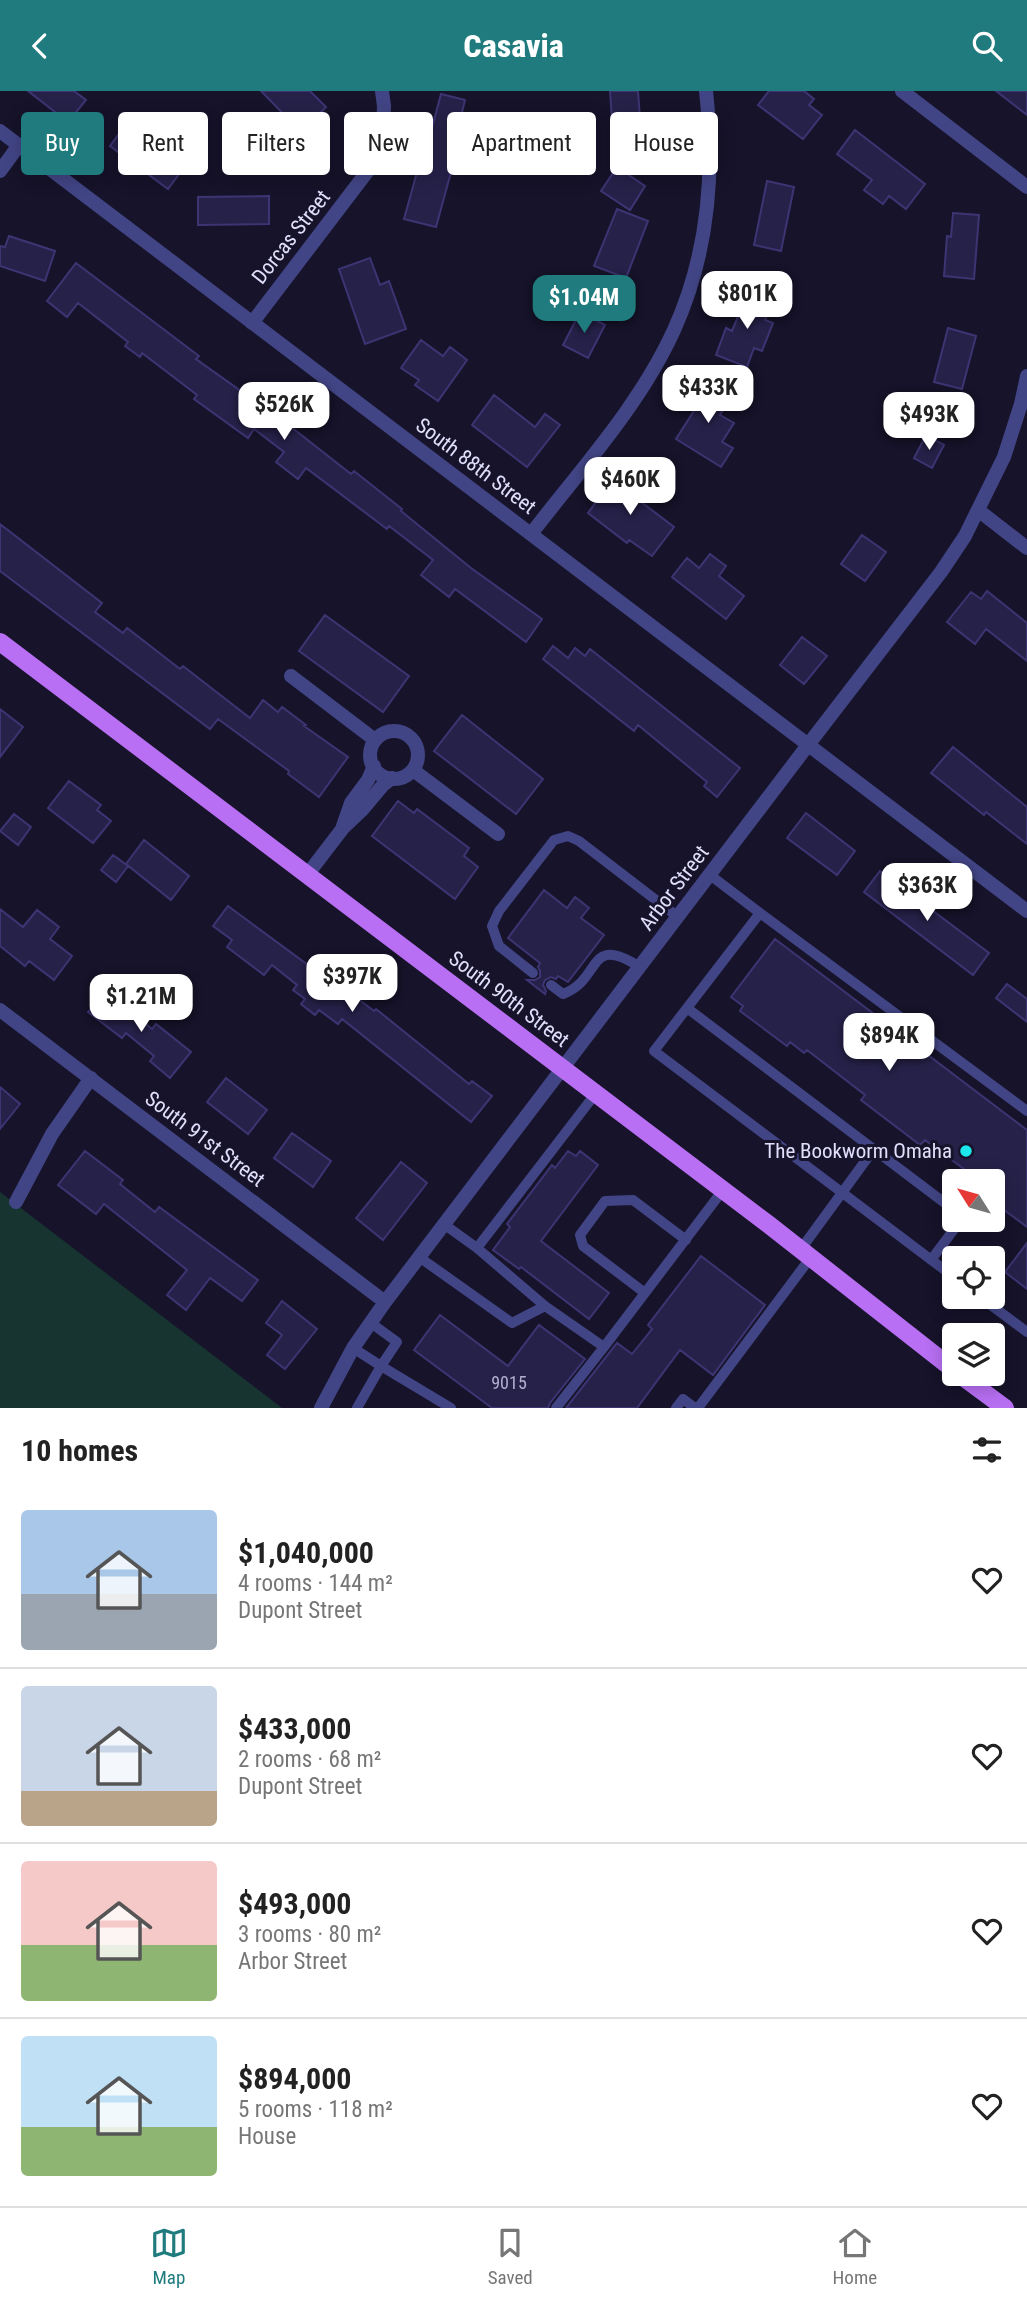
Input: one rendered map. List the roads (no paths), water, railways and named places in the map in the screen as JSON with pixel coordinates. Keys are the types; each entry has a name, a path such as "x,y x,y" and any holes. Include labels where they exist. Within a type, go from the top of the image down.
{"main road":[{"name":"South 90th Street","path":"0,642 806,1253 942,1361"},
{"path":"975,1386 1005,1408"}],"street":[{"name":"Dorcas Street","path":"252,323 364,177 380,147 383,133 382,91"},
{"path":"531,534 644,383 683,308 700,253 705,223 709,147 706,91"},
{"path":"902,91 1027,187"},
{"name":"South 88th Street","path":"0,131 1027,911"},
{"path":"0,171 19,145"},
{"name":"Arbor Street","path":"321,1408 353,1348 384,1303 941,572 965,536 1004,457 1027,376"},
{"path":"978,510 1027,548"},
{"path":"291,676 375,740"},
{"path":"343,828 351,803 368,780 373,766 371,753 375,740 390,731 401,732 415,743 417,762 413,770 401,778 379,773 373,766"},
{"path":"413,770 498,834"},
{"path":"307,876 343,828 392,778"},
{"name":"South 91st Street","path":"0,1010 384,1303"},
{"path":"16,1202 51,1134 91,1078"}],"lane":[{"path":"533,973 499,946 492,926 499,911 554,840 568,837 579,841 678,917"},
{"path":"710,875 1027,1111"},
{"path":"760,913 654,1051 942,1268"},
{"path":"551,985 563,993 575,989 601,957 608,954 617,954 640,967"},
{"path":"687,1008 942,1201"},
{"path":"477,1248 596,1093"},
{"path":"676,1408 683,1399 697,1408 806,1253 841,1192 874,1149"},
{"path":"556,1408 723,1190"},
{"path":"645,1293 583,1246 580,1235 605,1201 633,1200 686,1240"},
{"path":"444,1224 477,1248 545,1306 604,1347"},
{"path":"931,1260 952,1232"},
{"path":"419,1257 512,1324 545,1306"},
{"path":"996,1309 1027,1332"},
{"path":"357,1408 397,1342 370,1323"},
{"path":"353,1348 451,1408"}],"place":[{"name":"The Bookworm Omaha","path":"966,1151"}]}
